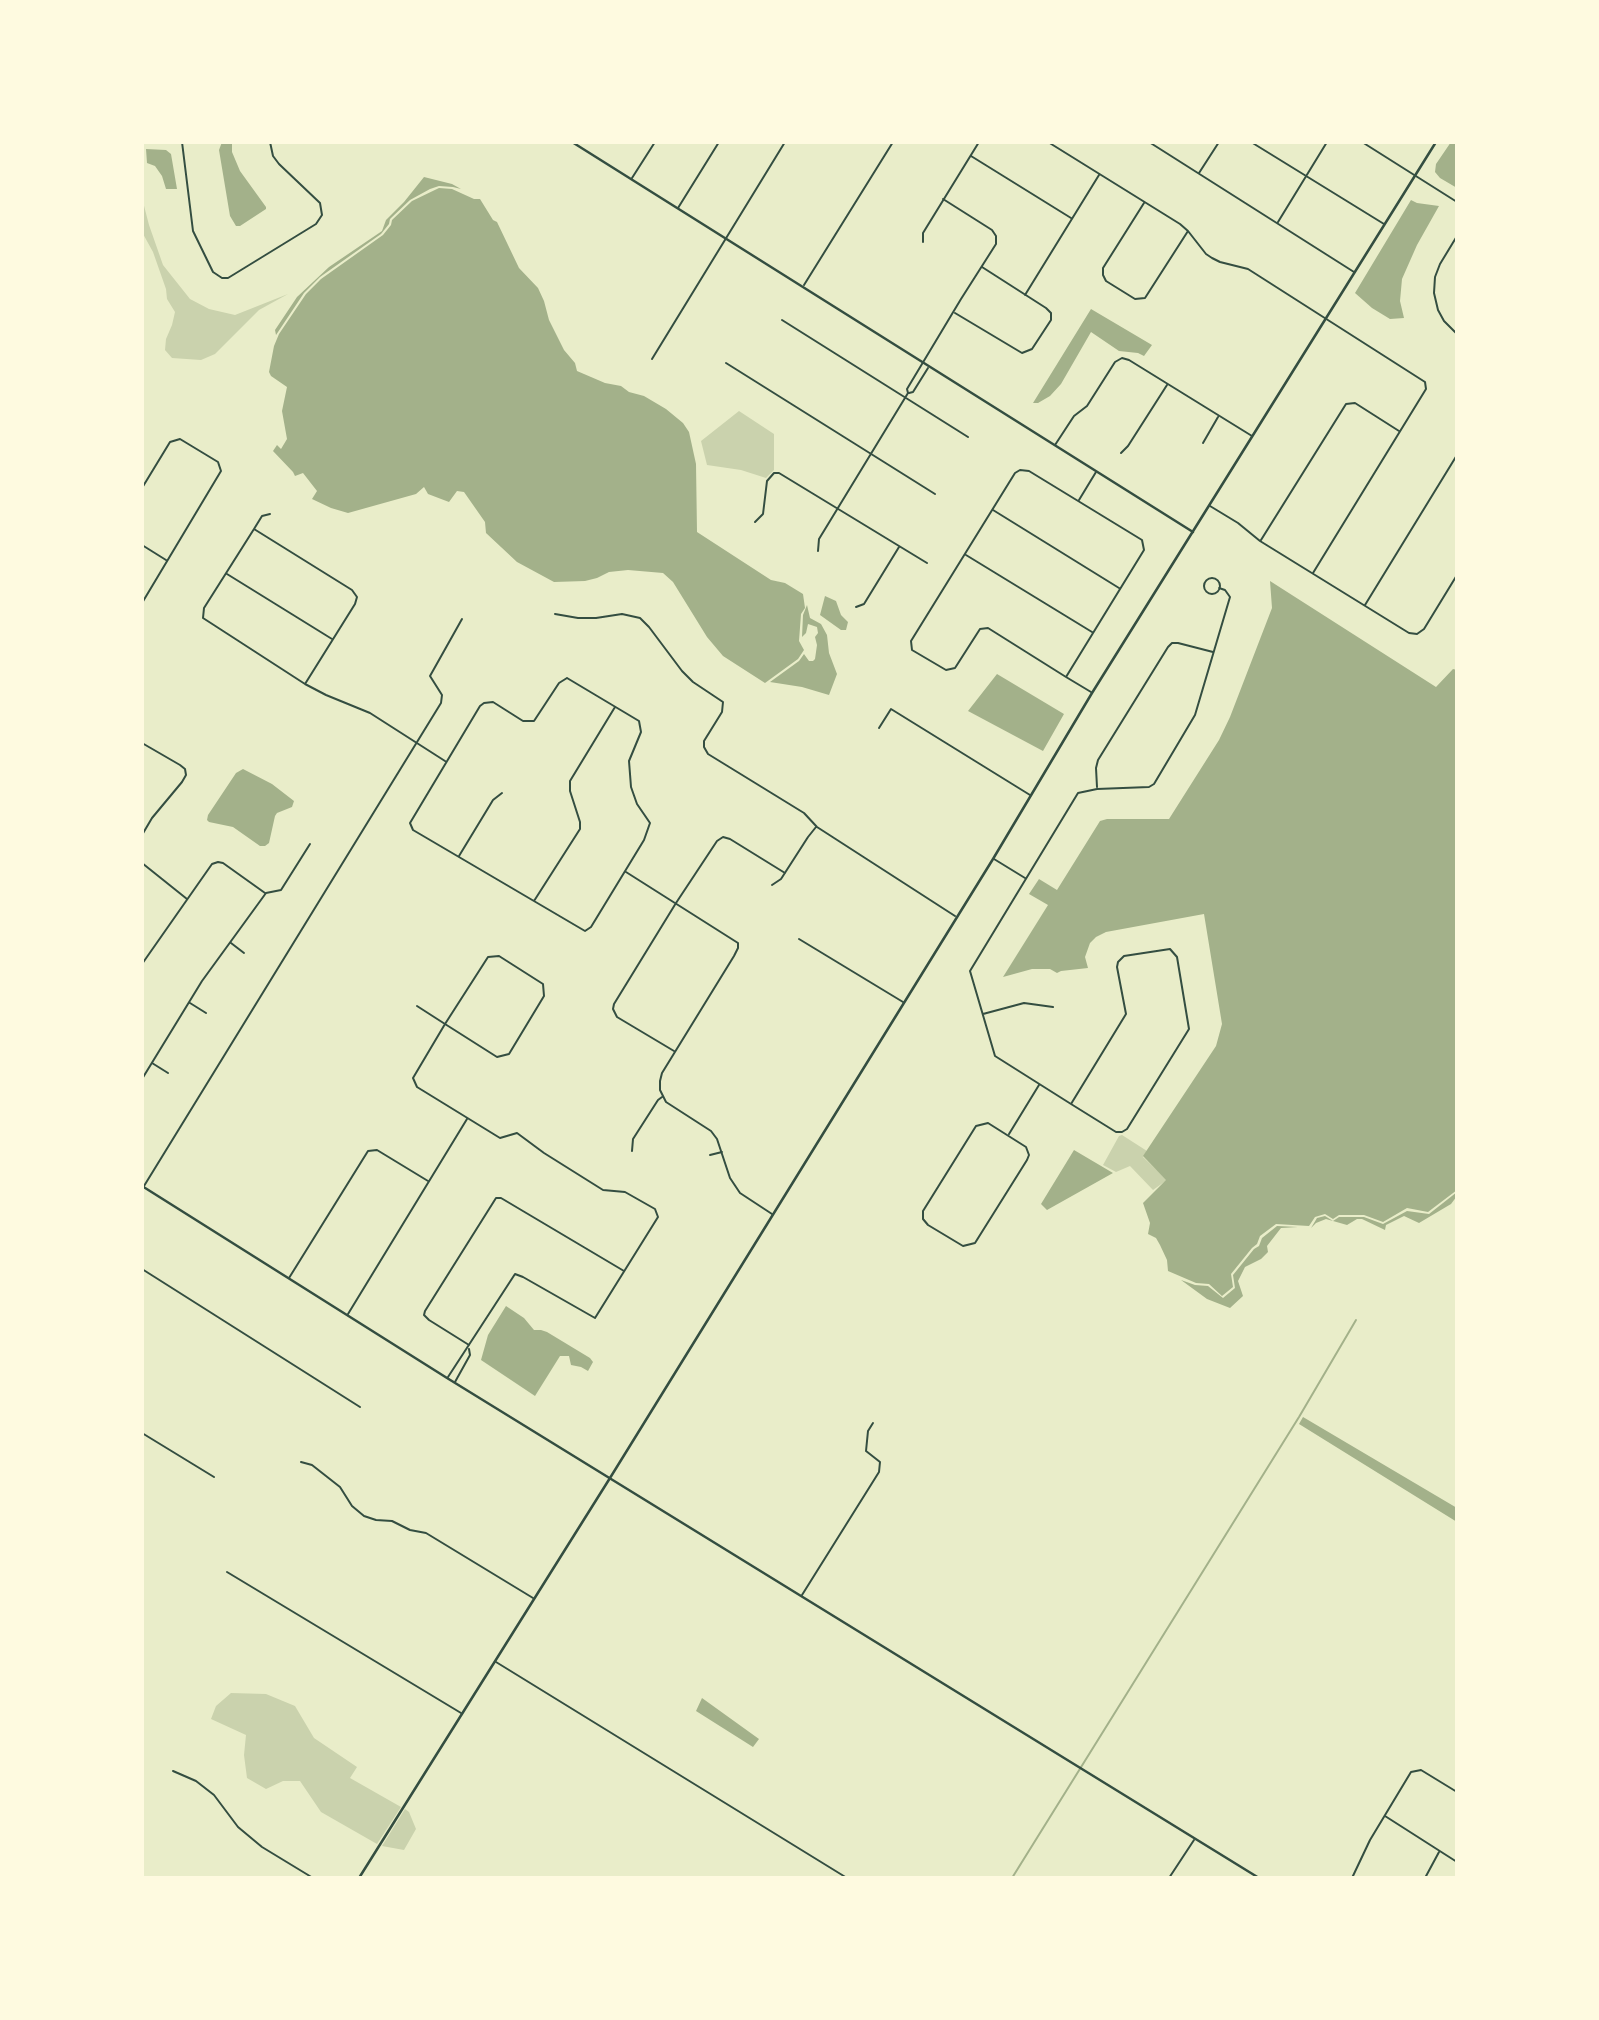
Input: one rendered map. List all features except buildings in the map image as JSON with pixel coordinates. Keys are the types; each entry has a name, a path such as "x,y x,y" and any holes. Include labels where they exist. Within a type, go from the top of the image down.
{"street":[{"path":"183,142 193,231 213,272 222,278 234,275 316,224 322,215 320,203 273,156 270,142"},
{"path":"572,142 1192,532"},
{"path":"631,179 654,142"},
{"path":"678,208 719,142"},
{"path":"652,359 784,142"},
{"path":"803,286 893,142"},
{"path":"923,242 923,233 979,142"},
{"path":"1048,142 1188,230 1212,258 1248,269 1425,382 1426,389 1401,432 1313,573"},
{"path":"1149,142 1355,272"},
{"path":"1199,173 1219,142"},
{"path":"1251,142 1385,224"},
{"path":"1278,223 1327,142"},
{"path":"1362,142 1457,202"},
{"path":"359,1878 610,1478 993,859 1092,693 1436,142"},
{"path":"971,156 1072,219"},
{"path":"1025,295 1099,174"},
{"path":"818,551 819,539 996,244 996,236 992,230 943,200"},
{"path":"1145,202 1103,268 1106,281 1135,299 1145,298 1188,230"},
{"path":"1457,236 1440,264 1435,277 1434,293 1444,321 1457,334"},
{"path":"1453,242 1457,244"},
{"path":"954,312 1019,352 1026,353 1032,349 1052,316 1049,310 981,267"},
{"path":"782,320 968,438"},
{"path":"1055,445 1074,416 1087,406 1118,359 1122,358 1252,437"},
{"path":"726,363 935,494"},
{"path":"908,393 913,391 929,366"},
{"path":"1121,453 1167,384"},
{"path":"1260,541 1346,404 1354,403 1401,432"},
{"path":"1203,443 1219,416"},
{"path":"142,488 170,442 180,439 218,462 221,471 142,603"},
{"path":"1364,606 1457,455"},
{"path":"1066,677 1144,550 1142,540 1029,471 1020,470 1015,473 911,641 912,650 946,670 955,668 980,629 988,628 1066,677 1092,693"},
{"path":"1079,501 1096,472"},
{"path":"755,522 763,514 768,481 774,474 784,475 927,563"},
{"path":"1209,505 1260,541 1409,633 1417,634 1423,629 1457,575"},
{"path":"993,510 1120,588"},
{"path":"270,514 262,516 204,608 203,618 305,684 370,713 446,761"},
{"path":"254,529 352,590 357,597 305,684"},
{"path":"142,545 167,561"},
{"path":"856,607 864,604 900,546"},
{"path":"966,555 1093,632"},
{"path":"226,574 333,639"},
{"path":"1213,579 1219,583 1219,589 1215,594 1210,594 1205,589 1205,584 1213,579"},
{"path":"1071,1104 1126,1014 1118,962 1124,956 1170,949 1177,957 1189,1028 1127,1129 1122,1132 1116,1132 1071,1104 1039,1084 995,1056 970,971 1078,793 1097,789 1149,787 1154,784 1195,715 1230,597 1225,590 1219,589"},
{"path":"555,614 578,618 622,614 640,618 682,671 693,682 723,702 722,712 704,741 708,754 804,813 817,827 956,917"},
{"path":"462,619 430,676 442,695 441,703 142,1188 1258,1878"},
{"path":"1097,789 1098,761 1168,647 1172,643 1178,643 1214,653"},
{"path":"568,678 615,706 639,721 641,726 629,761 631,787 637,804 650,823 644,840 591,927 584,931 413,830 410,823 484,703 492,702 530,723 537,718 559,682 568,678"},
{"path":"533,902 580,829 570,781 615,706"},
{"path":"879,728 891,709 1030,795"},
{"path":"142,743 180,765 185,769 186,775 142,835"},
{"path":"458,857 493,800 502,793"},
{"path":"772,885 785,873 808,836 817,827"},
{"path":"676,1052 617,1017 614,1004 717,841 723,837 730,839 785,873"},
{"path":"142,1079 189,1002 230,943 266,893 281,890 310,844"},
{"path":"993,859 1026,879"},
{"path":"142,964 212,864 218,862 266,893"},
{"path":"142,863 187,899"},
{"path":"625,871 738,943 738,948 662,1073 662,1097 711,1131 717,1139 730,1178 740,1193 772,1214"},
{"path":"799,939 904,1002"},
{"path":"230,943 244,953"},
{"path":"416,1006 445,1024 497,1056 509,1054 544,996 543,985 499,956 488,957 445,1024 413,1078 417,1087 498,1137 517,1133 603,1190 623,1191 655,1209 658,1217 595,1318 515,1274 447,1378"},
{"path":"189,1002 205,1013"},
{"path":"983,1014 1024,1003 1053,1007"},
{"path":"152,1063 168,1073"},
{"path":"1008,1135 1039,1084"},
{"path":"632,1151 633,1139 662,1097"},
{"path":"348,1315 468,1118"},
{"path":"988,1123 1008,1135 1027,1147 1027,1160 975,1243 963,1246 928,1225 923,1219 923,1211 976,1126 988,1123"},
{"path":"289,1278 368,1151 377,1150 429,1182"},
{"path":"710,1156 722,1152"},
{"path":"454,1382 470,1355 469,1347 429,1320 425,1311 496,1198 501,1198 624,1271"},
{"path":"142,1269 360,1407"},
{"path":"459,1360 465,1364"},
{"path":"802,1596 879,1472 880,1462 866,1451 868,1430 873,1423"},
{"path":"142,1433 214,1478"},
{"path":"301,1462 312,1465 340,1487 355,1510 364,1517 392,1521 410,1530 430,1534 534,1599"},
{"path":"227,1572 462,1714"},
{"path":"495,1661 847,1878"},
{"path":"1352,1878 1370,1840 1411,1772 1421,1770 1457,1792"},
{"path":"173,1771 196,1781 214,1795 239,1827 255,1842 313,1878"},
{"path":"1384,1815 1457,1862"},
{"path":"1170,1878 1194,1840"},
{"path":"1425,1878 1440,1851"}],"shaded area":[{"path":"222,142 232,142 232,152 240,171 266,207 240,226 236,226 230,216 219,150"},
{"path":"1451,142 1457,142 1457,188 1435,172 1436,164"},
{"path":"146,149 166,150 171,154 177,189 166,189 155,166 147,163"},
{"path":"424,177 461,189 439,186 410,200 390,219 381,234 320,277 304,293 276,335 275,330 297,297 329,267 382,231 386,220"},
{"path":"439,188 452,189 480,199 497,222 519,268 538,288 549,320 577,371 644,396 683,423 689,432 696,464 697,532 771,580 785,583 803,594 805,608 801,614 799,641 804,650 798,659 765,683 723,656 707,637 673,582 663,573 628,570 609,572 585,581 554,582 517,562 486,533 485,522 464,492 457,491 449,502 428,494 424,487 416,494 348,513 312,499 317,491 303,473 295,476 273,451 277,445 281,449 287,439 282,411 287,387 269,372 279,334 306,294 321,279 383,235 392,220 412,201"},
{"path":"142,198 163,265 190,299 209,309 235,315 288,294 259,310 215,354 201,360 172,358 165,350 175,312 167,299 153,252 142,232"},
{"path":"1411,200 1439,206 1402,279 1400,301 1404,318 1390,319 1355,293"},
{"path":"1091,309 1152,345 1144,356 1119,351 1091,332 1061,384 1050,396 1033,403"},
{"path":"739,411 774,434 774,470 766,478 741,470 707,465 701,441"},
{"path":"1270,581 1436,687 1453,669 1457,670 1457,1190 1428,1212 1407,1208 1383,1222 1364,1215 1339,1215 1333,1219 1325,1214 1315,1217 1309,1226 1276,1224 1260,1236 1257,1244 1231,1274 1233,1287 1222,1296 1209,1284 1196,1283 1168,1271 1167,1260 1160,1245 1156,1238 1148,1234 1150,1223 1143,1203 1166,1180 1143,1156 1216,1046 1222,1024 1204,914 1106,932 1090,943 1085,957 1088,968 1057,973 1050,969 1032,969 1003,977 1048,905 1029,894 1039,879 1057,890 1100,821 1169,819 1219,740 1230,717 1272,608"},
{"path":"825,596 836,601 841,615 848,622 846,630 841,630 820,615"},
{"path":"807,605 810,618 821,624 827,635 829,653 837,674 829,695 770,682 799,661 804,654 809,661 815,659 817,627 808,624 802,637 803,615"},
{"path":"997,674 1064,714 1043,751 968,711"},
{"path":"243,769 272,784 294,801 292,807 275,816 269,843 265,846 260,846 233,827 207,820 236,773"},
{"path":"1122,1135 1147,1151 1143,1157 1167,1180 1153,1190 1130,1166 1116,1172 1103,1165"},
{"path":"1074,1150 1113,1173 1047,1210 1041,1204"},
{"path":"1457,1192 1451,1204 1419,1223 1404,1216 1386,1225 1385,1230 1362,1219 1347,1225 1333,1221 1339,1217 1364,1217 1383,1224 1407,1211 1429,1214"},
{"path":"1325,1216 1333,1221 1326,1219 1311,1228 1317,1218"},
{"path":"1277,1226 1298,1227 1281,1228 1267,1246 1268,1252 1245,1267 1238,1281 1243,1296 1230,1308 1207,1299 1181,1280 1208,1286 1223,1298 1235,1288 1233,1275 1259,1246 1262,1238"},
{"path":"506,1306 524,1318 534,1330 547,1332 590,1358 593,1362 588,1371 571,1365 569,1356 560,1356 535,1396 481,1360 488,1335"},
{"path":"1303,1417 1457,1508 1457,1522 1299,1424"},
{"path":"231,1693 266,1694 295,1706 314,1738 357,1767 350,1778 401,1807 377,1844 321,1812 300,1781 283,1781 266,1789 247,1778 244,1755 246,1735 211,1719 216,1706"},
{"path":"702,1698 759,1739 753,1747 696,1711"},
{"path":"405,1809 416,1829 404,1850 382,1846"}],"waterway":[{"path":"1012,1878 1299,1417 1356,1320"}]}
